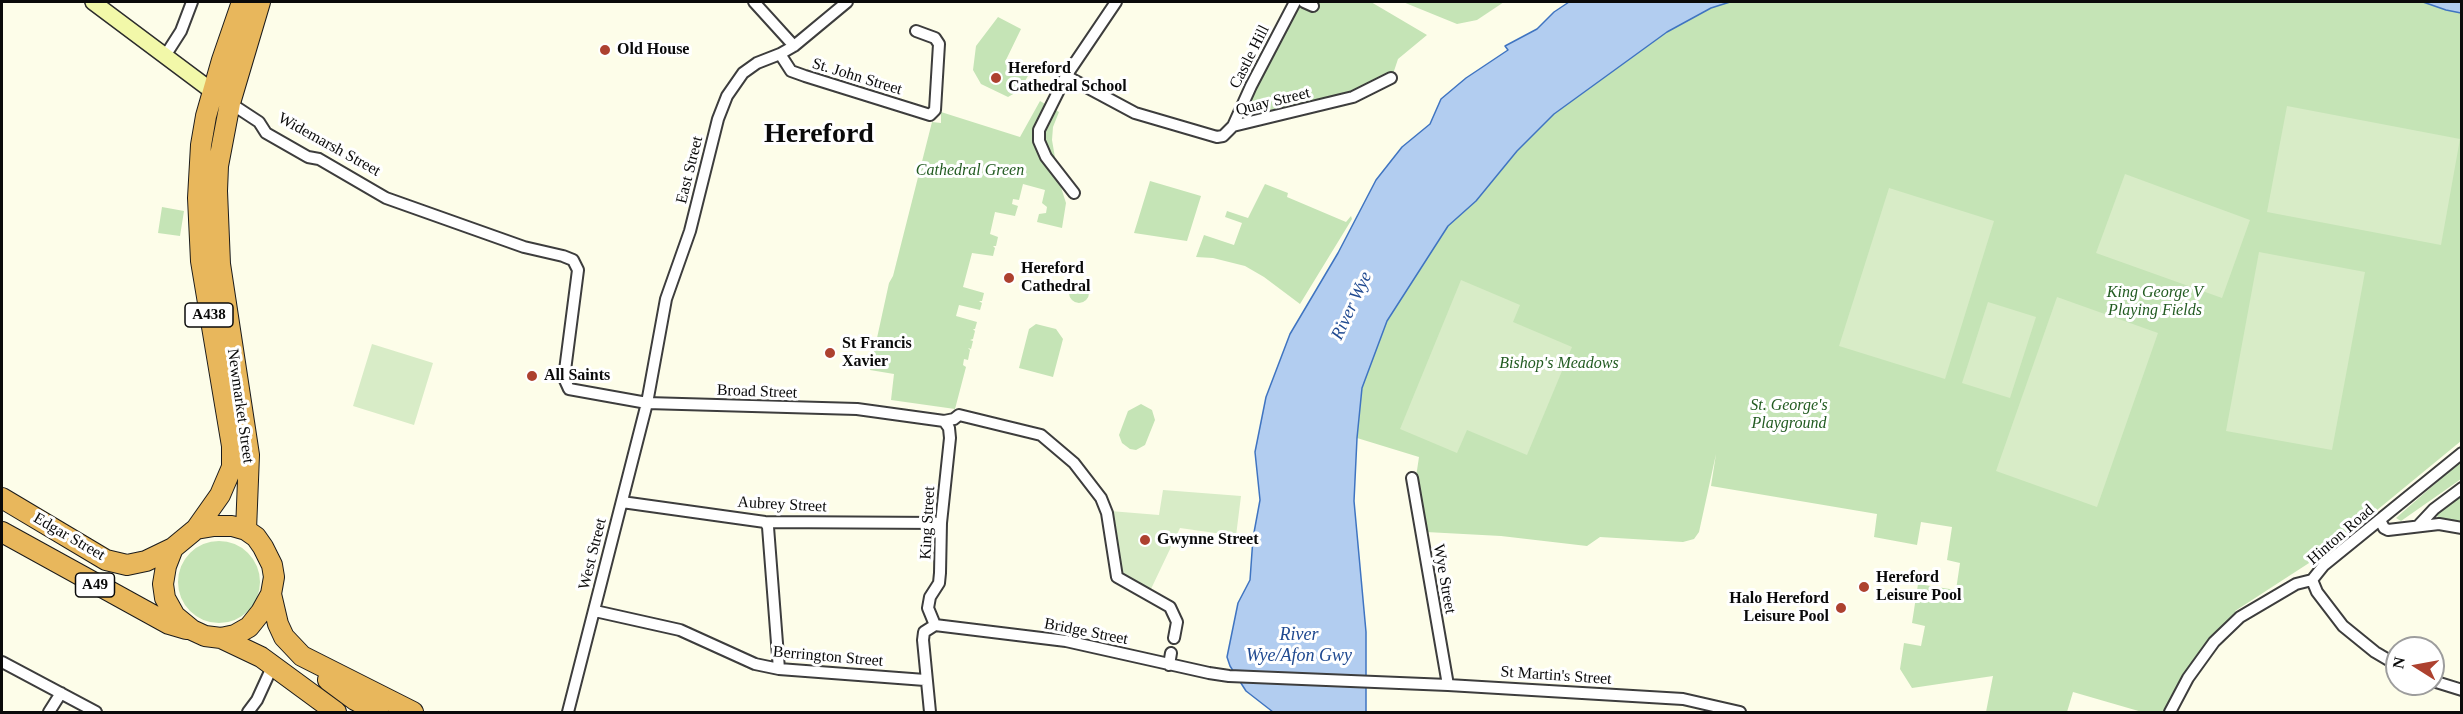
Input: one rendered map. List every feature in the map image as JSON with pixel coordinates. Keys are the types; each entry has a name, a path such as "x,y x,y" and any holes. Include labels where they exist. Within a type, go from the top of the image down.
{"highway":[{"name":"A438","path":"212,91 242,2"},
{"name":"A438","path":"230,103 260,2"},
{"name":"Newmarket Street","path":"196,529 225,486 233,457 206,294 200,236 200,156 212,91"},
{"name":"Newmarket Street","path":"230,103 218,166 217,216 228,320 249,455 246,530"},
{"name":"Edgar Street","path":"2,498 106,560 127,565 146,561 173,548"},
{"path":"221,638 249,627 271,594 274,577 272,565 256,537 246,530 232,526 196,529 173,548 164,575 165,598 175,616 192,630 205,636 221,638 249,650 336,712"},
{"name":"Edgar Street","path":"2,532 169,624 192,630"},
{"path":"271,594 278,624 284,637 302,657 341,691 378,712"},
{"path":"302,657 413,712"}],"main road":[{"name":"Widemarsh Street","path":"93,2 212,91"},
{"path":"212,91 223,82 238,55 246,48"}],"street":[{"path":"165,56 181,31 192,2"},
{"path":"754,2 794,46"},
{"name":"East Street","path":"647,403 666,300 690,231 710,151 727,96 743,73 757,63 794,46 847,2"},
{"path":"1074,194 1041,148 1039,130 1066,76 1116,2"},
{"name":"Castle Hill","path":"1233,126 1295,2"},
{"name":"St. John Street","path":"780,54 791,70 805,76 930,115 933,114 939,44 935,38 916,32"},
{"name":"Quay Street","path":"1066,76 1135,113 1210,137 1223,136 1233,126 1285,116 1353,97 1391,78"},
{"name":"Widemarsh Street","path":"212,91 258,122 266,133 308,158 319,159 386,198 524,247 570,258 576,263 578,270 564,378 569,389"},
{"name":"Broad Street","path":"569,389 647,403 857,409 944,421 954,419 958,415 1041,435 1074,463 1101,498 1107,513 1117,577 1170,608 1177,622 1174,638"},
{"name":"West Street","path":"568,712 647,403"},
{"name":"King Street","path":"935,625 928,608 930,597 939,584 940,573 941,523 950,438 949,428 944,421"},
{"name":"Hinton Road","path":"2170,712 2188,678 2214,642 2241,617 2296,584 2312,580 2324,565 2462,453"},
{"name":"Wye Street","path":"1412,478 1448,684"},
{"path":"2419,525 2434,509 2462,488"},
{"name":"Aubrey Street","path":"622,502 765,522 941,523"},
{"path":"2380,520 2384,528 2388,530 2439,524 2462,528"},
{"path":"765,522 768,527 779,669"},
{"path":"2312,580 2317,592 2343,626 2385,658"},
{"name":"Berrington Street","path":"595,611 680,630 755,664 779,669 925,680"},
{"path":"930,712 922,640 924,632 935,625"},
{"name":"Bridge Street","path":"935,625 1066,641 1169,665 1229,676 1368,681"},
{"path":"1169,665 1171,653"},
{"path":"2,662 96,712"},
{"path":"248,712 257,700 273,665"},
{"name":"St Martin's Street","path":"1368,681 1683,699 1740,712"},
{"path":"2445,685 2462,690"},
{"path":"49,712 61,693"}],"green space":[{"path":"1316,2 1371,2 1427,35 1398,59 1392,77 1380,77 1362,88 1344,94 1250,117 1246,109 1293,13 1299,8 1313,8"},
{"path":"1403,2 1504,2 1477,20 1457,24"},
{"name":"King George V Playing Fields","path":"1730,2 2423,2 2461,13 2461,441 2326,552 2235,611 2240,617 2214,642 2170,712 2142,712 2073,692 2067,712 1986,712 1993,676 1912,688 1900,669 1904,643 1921,646 1925,626 1912,623 1918,584 1956,590 1960,563 1947,560 1952,527 1921,522 1917,545 1874,537 1877,514 1711,486 1716,454 1699,532 1694,539 1683,542 1600,537 1587,546 1501,536 1426,532 1416,477 1419,457 1357,438 1362,388 1387,321 1448,226 1476,201 1517,151 1554,114 1667,32 1711,8"},
{"path":"998,17 1021,29 1005,62 1029,74 1020,90 1008,97 981,84 973,70 976,46"},
{"name":"Cathedral Green","path":"1040,101 1059,112 1053,127 1052,140 1059,181 1066,203 1062,228 1037,222 1039,214 1046,213 1047,207 1042,203 1045,190 1023,184 1019,200 1013,199 1012,204 1018,206 1015,216 995,212 990,234 998,237 996,246 993,246 995,248 993,256 972,253 963,287 984,293 982,301 979,301 982,303 980,310 959,305 956,316 977,322 973,329 975,331 973,339 970,340 973,341 971,349 968,348 970,350 968,360 964,359 963,365 966,367 955,409 891,400 894,374 870,370 889,283 893,276 932,122 941,123 941,112 1020,137"},
{"path":"2287,106 2460,139 2441,245 2267,212"},
{"path":"2125,174 2250,220 2222,298 2096,253"},
{"path":"1150,181 1201,196 1187,241 1134,233"},
{"path":"1265,184 1288,193 1287,197 1346,222 1351,216 1352,219 1300,304 1245,266 1213,258 1196,257 1204,235 1234,245 1242,223 1225,217 1227,211 1248,218"},
{"path":"1889,188 1994,221 1945,379 1839,346"},
{"path":"162,207 184,211 180,236 158,233"},
{"path":"2259,252 2365,272 2332,450 2226,431"},
{"name":"Bishop's Meadows","path":"1461,280 1520,305 1513,322 1572,347 1527,455 1467,430 1457,453 1400,429"},
{"path":"1079,283 1086,286 1089,293 1086,300 1079,303 1072,300 1069,293 1072,286"},
{"path":"2057,297 2158,333 2097,507 1996,471"},
{"path":"1988,302 2036,317 2010,398 1962,383"},
{"path":"1036,324 1056,329 1063,339 1053,377 1019,368 1029,329"},
{"path":"372,344 433,363 414,425 353,406"},
{"path":"1141,404 1152,410 1155,420 1145,445 1136,450 1130,449 1122,443 1119,435 1128,411"},
{"path":"2461,461 2461,479 2401,521 2396,518"},
{"name":"Gwynne Street","path":"1163,490 1241,496 1236,536 1180,528 1151,589 1123,574 1110,511 1159,515"},
{"path":"2461,491 2461,521 2438,518 2436,512"},
{"path":"219,541 235,544 248,553 257,566 260,582 257,598 248,611 235,620 219,623 203,620 190,611 181,598 178,582 181,566 190,553 203,544"}],"water":[{"name":"River Wye/Afon Gwy","path":"1569,2 1730,2 1711,8 1667,32 1554,114 1517,151 1476,201 1448,226 1387,321 1362,388 1354,501 1366,632 1366,712 1273,712 1246,691 1227,657 1238,603 1250,580 1253,538 1260,500 1255,452 1266,397 1290,334 1338,253 1376,180 1402,147 1430,124 1441,99 1466,78 1508,50 1505,46 1537,29 1554,12"},
{"path":"2423,2 2461,2 2461,13 2446,10"}],"place":[{"name":"Old House","path":"605,50"},
{"name":"Hereford Cathedral School","path":"996,78"},
{"name":"Hereford Cathedral","path":"1009,278"},
{"name":"St Francis Xavier","path":"830,353"},
{"name":"All Saints","path":"532,376"},
{"name":"Gwynne Street","path":"1145,540"},
{"name":"Hereford Leisure Pool","path":"1864,587"},
{"name":"Halo Hereford Leisure Pool","path":"1841,608"}],"district":[{"name":"Hereford","path":"819,135"}],"water label":[{"name":"River Wye","path":"1352,306"}],"park label":[{"name":"St. George's Playground","path":"1789,415"}]}
